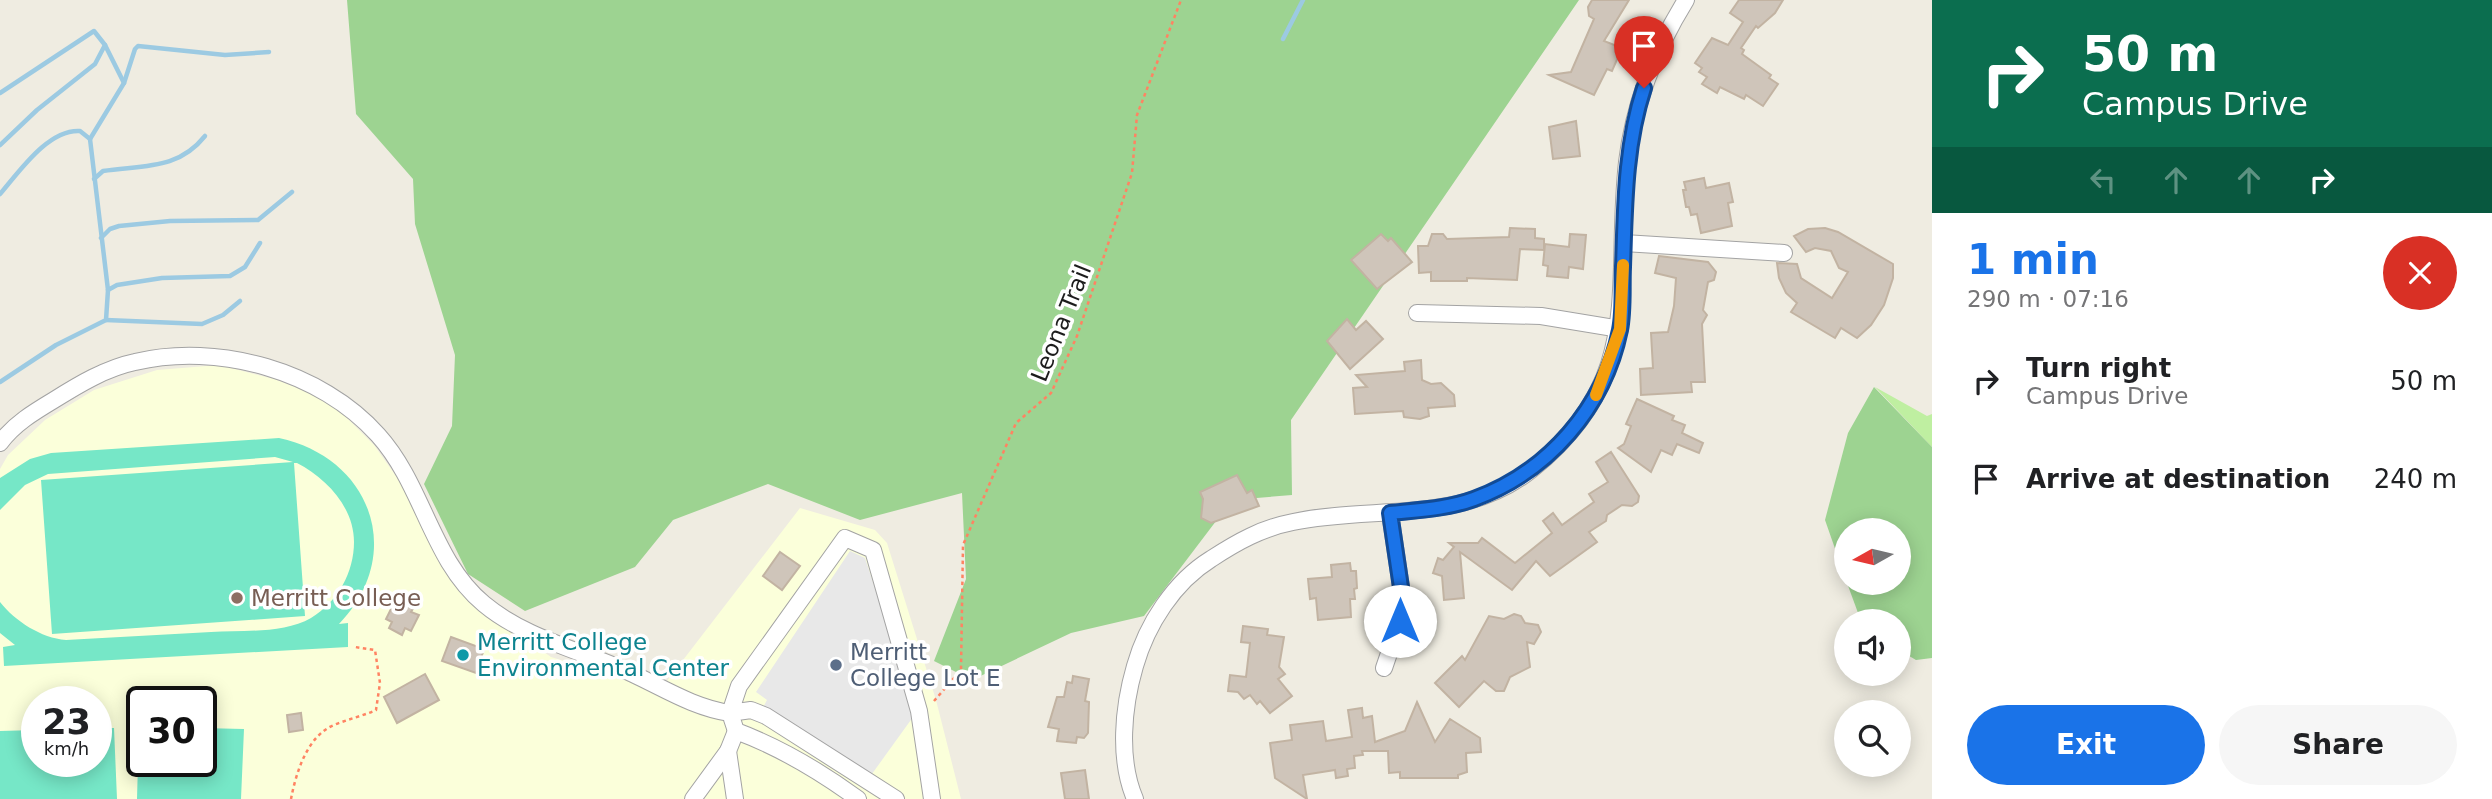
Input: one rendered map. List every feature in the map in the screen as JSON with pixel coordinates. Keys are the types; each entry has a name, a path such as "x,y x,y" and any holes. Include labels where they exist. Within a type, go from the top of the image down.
{"street":[{"path":"1135,799 1126,750 1125,726 1129,685 1139,651 1174,592 1197,568 1246,537 1270,528 1318,518 1441,508 1472,500 1528,473 1577,426 1598,391 1620,329 1627,162 1637,110 1650,66 1686,0"},
{"path":"1624,243 1784,253"},
{"path":"1416,313 1541,316 1620,329"},
{"path":"0,443 33,414 66,393 97,376 134,362 174,356 207,357 283,371 320,389 378,434 400,464 459,581 486,606 533,633 633,674 702,708 730,713 751,710 766,716 896,799"},
{"path":"1384,668 1400,621 1402,594 1390,513"},
{"path":"693,799 728,751 736,731 730,713 739,686 845,538 873,550 919,711 932,799"},
{"path":"736,731 757,739 821,773 858,799"},
{"path":"728,751 735,799"}],"path":[{"name":"Leona Trail","path":"919,711 936,700 961,670 962,545 1016,423 1051,393 1077,336 1132,173 1137,116 1181,0"},
{"path":"291,799 303,758 318,736 332,725 376,710 380,683 375,650 355,647"}],"shaded area":[{"name":"Merritt College","path":"219,365 274,379 329,400 374,445 498,620 551,657 660,690 800,508 875,530 887,543 936,700 961,799 0,799 0,469 8,455 45,420 94,390 157,370"},
{"name":"Merritt College Lot E","path":"850,551 865,558 892,639 913,717 864,785 757,719 767,700 756,692"}],"green space":[{"path":"347,0 1579,0 1291,420 1292,495 1232,500 1144,616 1071,633 972,680 934,661 966,579 962,493 860,520 768,484 673,520 635,567 525,611 468,574 424,484 452,426 455,355 415,224 413,179 356,114"},
{"path":"1874,387 1932,447 1932,658 1916,660 1911,657 1911,609 1857,609 1851,595 1911,595 1911,518 1834,518 1834,546 1825,520 1848,433"},
{"path":"1875,387 1927,416 1932,414 1932,447"},
{"path":"279,438 311,449 337,466 357,487 369,513 374,540 371,569 359,597 339,624 348,623 348,647 4,666 3,647 15,645 0,633 0,602 13,616 29,627 47,636 66,640 275,629 300,623 321,611 336,595 348,575 353,553 353,529 344,506 328,485 297,463 294,463 305,616 52,634 41,480 293,462 275,457 48,474 25,485 0,510 0,478 30,459 51,453"},
{"path":"114,728 117,799 0,799 0,731 21,730 21,777 112,777"},
{"path":"217,728 244,729 241,799 137,799 138,777 217,777"}],"building":[{"path":"1592,0 1629,0 1604,41 1622,48 1612,71 1607,69 1594,95 1549,75 1571,72 1594,19 1589,16 1588,7"},
{"path":"1739,0 1783,0 1775,13 1758,28 1756,26 1741,48 1744,50 1742,54 1771,75 1769,78 1778,84 1763,106 1746,95 1744,99 1720,87 1717,93 1702,84 1707,77 1699,72 1702,68 1695,63 1712,38 1728,45 1743,22 1730,13"},
{"path":"1576,121 1580,156 1553,159 1549,127"},
{"path":"1704,178 1706,188 1729,183 1733,202 1728,203 1732,226 1701,233 1697,214 1691,215 1689,207 1686,207 1683,190 1686,190 1684,182"},
{"path":"1510,228 1535,229 1535,238 1544,239 1544,250 1520,249 1517,280 1467,278 1467,281 1431,281 1431,272 1419,273 1418,246 1428,246 1432,234 1443,234 1447,239 1509,237"},
{"path":"1825,228 1838,232 1893,264 1893,278 1884,305 1871,325 1857,338 1841,328 1835,338 1791,312 1797,303 1786,293 1779,278 1777,263 1797,264 1801,278 1832,298 1848,272 1839,268 1831,251 1815,248 1806,252 1794,236 1808,229"},
{"path":"1381,234 1388,241 1391,238 1412,262 1377,289 1351,260"},
{"path":"1570,234 1586,235 1583,269 1569,267 1568,278 1547,276 1548,266 1543,265 1545,244 1569,247"},
{"path":"1659,256 1708,262 1716,272 1714,280 1708,282 1703,310 1707,315 1702,324 1705,382 1691,382 1692,392 1641,395 1640,369 1653,368 1651,333 1668,332 1674,306 1676,278 1655,273"},
{"path":"1347,319 1356,330 1366,321 1383,339 1350,369 1327,341"},
{"path":"1421,360 1422,380 1431,384 1441,383 1454,395 1455,406 1428,408 1429,416 1420,419 1404,417 1403,411 1355,414 1353,388 1367,387 1356,375 1405,371 1404,362"},
{"path":"1637,399 1674,416 1672,420 1685,425 1682,433 1703,443 1699,453 1677,444 1672,455 1661,450 1651,472 1618,448 1624,444 1631,426 1626,424"},
{"path":"1611,452 1639,496 1638,502 1632,506 1622,505 1607,515 1606,521 1589,532 1597,542 1550,576 1536,561 1512,590 1460,552 1464,598 1444,600 1442,576 1433,573 1438,558 1443,560 1454,547 1449,543 1478,543 1482,538 1515,563 1552,533 1543,521 1553,513 1562,525 1594,502 1589,494 1608,482 1596,462"},
{"path":"1237,475 1247,493 1252,490 1259,506 1211,523 1201,518 1203,499 1200,492"},
{"path":"780,552 800,566 782,590 763,576"},
{"path":"1350,563 1351,571 1356,571 1357,588 1354,589 1355,599 1350,599 1351,617 1318,620 1316,598 1310,599 1308,579 1332,577 1331,565"},
{"path":"402,601 414,607 411,612 419,615 411,631 405,628 402,635 389,628 392,622 386,619 394,603 399,606"},
{"path":"1514,614 1521,616 1525,623 1538,625 1541,632 1534,644 1527,642 1530,667 1510,677 1504,691 1496,691 1484,681 1459,707 1435,683 1462,656 1465,660 1489,616 1504,619"},
{"path":"1243,626 1268,629 1267,635 1284,637 1279,667 1285,674 1278,679 1292,696 1270,713 1260,701 1257,704 1250,695 1244,699 1238,692 1228,691 1230,675 1246,677 1250,643 1241,642"},
{"name":"Merritt College Environmental Center","path":"451,637 484,649 476,673 442,661"},
{"path":"425,674 439,700 397,723 384,697"},
{"path":"1073,676 1089,679 1085,701 1089,702 1088,733 1084,738 1077,737 1076,743 1057,741 1059,729 1048,727 1057,697 1064,697 1067,682 1072,683"},
{"path":"1417,702 1435,742 1450,719 1480,738 1481,752 1466,753 1467,772 1458,775 1458,778 1400,778 1400,772 1389,773 1388,751 1362,751 1363,755 1354,756 1355,768 1347,769 1348,776 1336,778 1335,770 1303,775 1307,799 1275,778 1270,743 1292,740 1290,725 1323,721 1326,741 1352,737 1348,710 1362,708 1363,718 1372,716 1375,742 1405,731"},
{"path":"301,713 303,730 289,732 287,715"},
{"path":"1085,770 1089,799 1065,799 1061,773"}],"waterway":[{"path":"1283,39 1303,0"},
{"path":"0,93 94,31 105,45 124,83"},
{"path":"0,145 37,110 95,64 105,45"},
{"path":"0,382 56,345 106,320 108,290 90,139 124,83 135,49 138,46 225,55 269,52"},
{"path":"0,194 25,164 57,137 80,131 90,139"},
{"path":"94,179 103,171 172,160 195,147 205,136"},
{"path":"101,238 110,229 119,226 170,221 258,220 292,192"},
{"path":"108,290 117,285 162,278 230,276 245,267 260,243"},
{"path":"106,320 202,324 223,315 240,301"}],"slow traffic":[{"path":"1596,395 1611,361 1620,329 1623,265"}],"place":[{"name":"Merritt College","path":"237,598"},
{"name":"Merritt College Environmental Center","path":"463,655"},
{"name":"Merritt College Lot E","path":"836,665"}],"route":[{"path":"1400,621 1402,594 1390,513 1441,508 1472,500 1528,473 1577,426 1598,391 1611,361 1620,329 1627,162 1644,88"}]}
